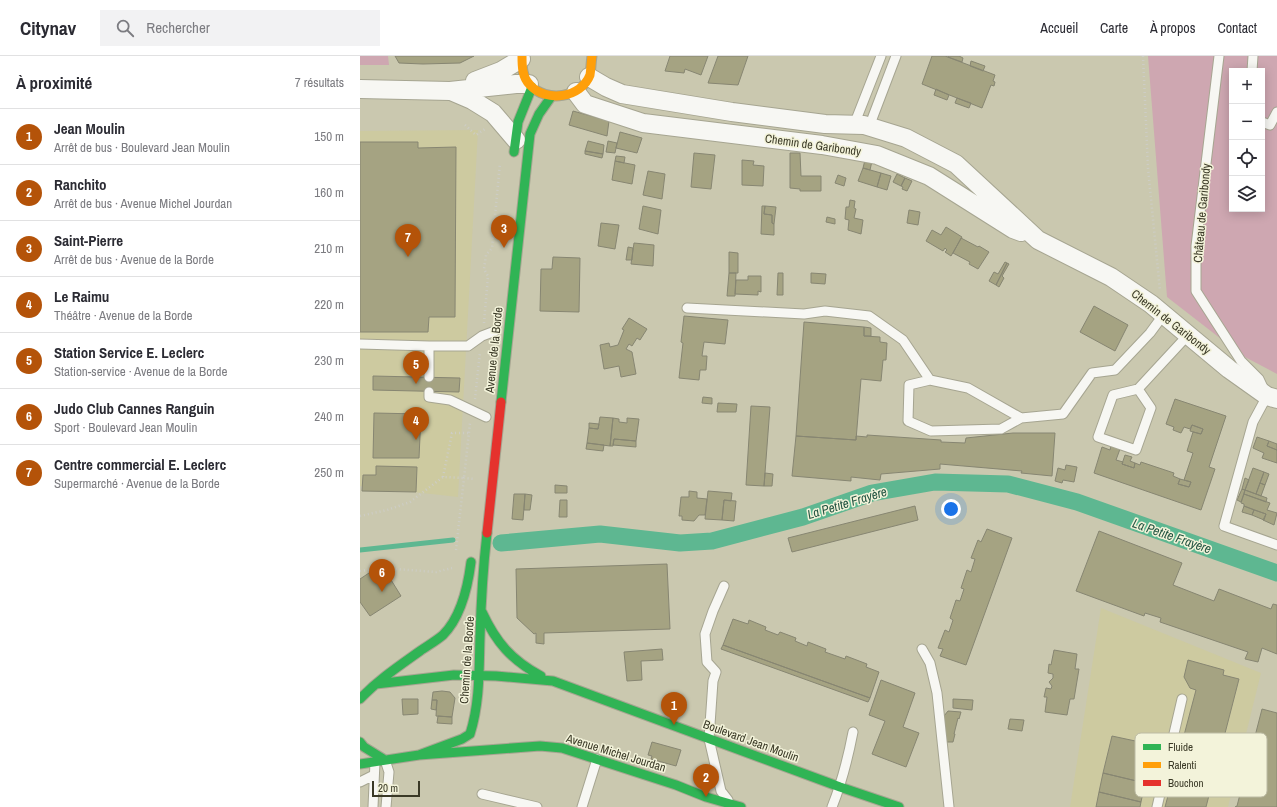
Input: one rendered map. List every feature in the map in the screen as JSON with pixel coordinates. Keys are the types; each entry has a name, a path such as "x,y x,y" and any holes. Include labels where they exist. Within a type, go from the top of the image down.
{"main road":[{"path":"521,57 521,68 530,86 541,94 551,97 568,96 576,92 581,87 589,77 592,67 592,56"},
{"path":"513,160 518,122 530,86"},
{"name":"Avenue de la Borde","path":"482,611 482,583 489,508 530,134 538,116 551,97"},
{"path":"360,699 373,685 443,635 455,618 464,599 469,580 472,550"},
{"name":"Chemin de la Borde","path":"420,755 462,739 470,734 474,721 482,611"},
{"name":"Chemin de la Borde","path":"482,611 496,640 509,655 528,670 553,681"},
{"name":"Boulevard Jean Moulin","path":"360,689 373,685 440,676 503,676 553,681 840,787 899,807"},
{"path":"360,742 364,747 384,760"},
{"name":"Avenue Michel Jourdan","path":"360,764 420,755 540,746 562,748 706,797 741,807"}],"street":[{"path":"450,90 501,71 521,57"},
{"name":"Chemin de Garibondy","path":"589,77 622,94 732,112 825,124 861,126 906,138 956,164 1038,240"},
{"path":"360,89 450,90 516,84 530,86"},
{"path":"450,90 472,100 493,113 516,140"},
{"name":"Chemin de Garibondy","path":"576,92 585,104 643,123 822,145 877,155 929,176 1013,229 1111,277 1151,304 1229,369 1272,398"}],"lane":[{"path":"861,126 881,56"},
{"path":"861,126 896,56"},
{"name":"Château de Garibondy","path":"1219,56 1196,246 1196,292 1241,361 1259,379 1272,398"},
{"path":"1252,68 1253,56"},
{"path":"1265,123 1270,125 1277,112"},
{"path":"687,308 804,314 826,311 869,316 903,340 930,380"},
{"path":"1021,418 968,388 930,380 909,385 908,421 931,431 1001,429 1021,418 1063,414 1092,373 1115,370 1150,333 1162,313"},
{"path":"360,344 468,346 482,336 495,331"},
{"path":"1138,389 1151,408 1136,450 1098,437 1113,395 1138,389 1188,334"},
{"path":"429,346 429,378"},
{"path":"429,392 429,397 450,400 486,417"},
{"path":"1272,398 1254,422 1224,526 1277,545"},
{"path":"724,586 705,634 707,662 716,672 713,681 709,739 721,791 731,804"},
{"path":"922,650 930,663 937,693 949,807"},
{"path":"1174,733 1182,699"},
{"path":"832,807 840,787 853,732"},
{"path":"582,807 597,759"},
{"path":"384,760 389,772 386,807"},
{"path":"373,807 375,762"},
{"path":"360,782 374,775"},
{"path":"482,794 537,807"},
{"path":"1157,807 1159,797"}],"path":[{"path":"1143,56 1148,168 1162,313"},
{"path":"465,125 476,135 490,126"},
{"path":"484,324 488,276 484,269 486,255 492,248 500,161"},
{"path":"475,398 480,351"},
{"path":"443,477 452,433 468,433 456,551"},
{"path":"360,516 387,510 410,502 443,477 464,478"},
{"path":"360,571 382,568 436,572 454,567"},
{"path":"686,789 690,782 699,778 702,763"}],"shaded area":[{"path":"360,56 388,56 389,65 360,65"},
{"path":"1148,56 1277,56 1277,374 1243,356 1167,297"},
{"path":"478,130 458,497 360,486 360,131"},
{"path":"1101,608 1261,673 1246,733 1135,733 1135,797 1230,797 1228,807 1070,807"}],"building":[{"path":"395,56 474,56 460,63 423,64 399,63"},
{"path":"670,56 708,56 701,75 685,69 684,73 665,71"},
{"path":"718,56 748,56 738,85 708,83"},
{"path":"932,56 945,56 995,75 993,81 995,82 994,86 991,85 982,108 922,84"},
{"path":"959,56 963,58 962,62 948,57"},
{"path":"971,61 985,66 983,71 970,66"},
{"path":"936,89 949,95 947,100 934,95"},
{"path":"957,98 971,103 969,108 955,103"},
{"path":"573,111 609,121 607,136 569,125"},
{"path":"620,132 642,138 637,153 616,148"},
{"path":"588,141 604,145 603,154 585,151"},
{"path":"608,141 617,143 615,153 606,152"},
{"path":"360,142 418,142 418,148 456,147 455,317 429,317 428,332 360,332"},
{"path":"585,151 603,154 602,158 585,154"},
{"path":"694,153 715,155 711,189 691,187"},
{"path":"790,153 800,153 801,176 821,176 821,191 800,191 800,189 790,188"},
{"path":"616,156 625,157 624,163 615,161"},
{"path":"742,160 754,161 753,165 764,166 763,186 742,185"},
{"path":"865,160 872,161 870,170 863,168"},
{"path":"615,161 635,165 632,184 612,180"},
{"path":"863,168 881,173 877,187 858,181"},
{"path":"648,171 665,174 662,199 643,195"},
{"path":"881,173 891,176 887,190 877,187"},
{"path":"897,174 905,178 901,186 893,182"},
{"path":"838,175 846,178 844,186 835,183"},
{"path":"905,178 912,181 907,191 902,189 903,187 901,186"},
{"path":"850,200 855,201 854,208 856,209 854,218 863,220 861,234 848,230 849,220 845,219 846,207 849,207"},
{"path":"643,206 661,210 658,234 639,229"},
{"path":"762,206 765,206 764,214 772,215 774,235 761,234"},
{"path":"765,206 776,207 774,224 772,223 772,215 764,214"},
{"path":"909,210 920,212 918,225 907,223"},
{"path":"827,217 835,219 835,224 826,222"},
{"path":"601,223 619,225 615,249 598,246"},
{"path":"946,227 962,237 951,256 945,252 947,250 945,248 943,251 926,241 932,230 941,235"},
{"path":"961,238 989,252 978,269 969,264 970,262 953,253"},
{"path":"634,243 654,245 653,266 631,264"},
{"path":"628,247 633,248 632,260 626,260"},
{"path":"729,252 738,253 738,273 729,273"},
{"path":"553,257 580,258 579,312 540,311 541,269 552,269"},
{"path":"1005,262 1007,263 996,285 989,281 994,272 998,274"},
{"path":"1007,263 1009,264 1002,276 1004,278 999,287 996,285"},
{"path":"729,273 736,273 735,296 727,296"},
{"path":"778,273 783,273 783,295 777,295"},
{"path":"811,273 826,274 825,284 811,283"},
{"path":"748,276 761,276 761,292 758,291 758,295 735,294 736,280 748,280"},
{"path":"1094,306 1128,325 1115,351 1080,332"},
{"path":"684,316 728,320 725,344 704,342 702,356 707,356 706,370 700,370 699,380 679,378"},
{"path":"629,318 647,329 640,340 637,338 632,346 629,344 626,349 632,352 636,374 621,377 619,366 604,369 600,345 609,343 610,347 618,345 624,330 622,329"},
{"path":"804,322 864,327 864,336 880,337 880,342 887,343 886,360 883,360 881,381 861,379 856,440 796,436"},
{"path":"864,327 871,328 871,336 864,336"},
{"path":"373,376 460,378 459,392 373,390"},
{"path":"703,397 712,398 712,404 702,403"},
{"path":"1175,399 1226,416 1209,467 1215,469 1201,510 1094,473 1102,447 1110,450 1111,446 1120,449 1116,460 1123,462 1122,464 1134,468 1135,463 1140,465 1141,462 1174,473 1173,476 1180,479 1178,484 1189,487 1191,482 1184,480 1193,453 1187,451 1193,432 1201,434 1203,429 1192,425 1190,429 1184,427 1181,433 1173,430 1174,427 1166,424"},
{"path":"718,403 737,404 736,412 717,412"},
{"path":"751,406 770,407 764,486 746,485"},
{"path":"374,413 421,414 419,458 373,458"},
{"path":"600,417 613,418 610,446 587,443 589,428 598,429"},
{"path":"613,418 619,419 619,422 627,423 627,418 639,419 636,441 614,439 613,446 610,446"},
{"path":"589,423 599,424 598,429 589,428"},
{"path":"1192,425 1203,429 1201,434 1190,431"},
{"path":"1013,433 1055,433 1052,476 1021,473 1022,471 940,464 940,469 881,474 880,480 851,477 851,481 792,476 796,436 856,440 856,436 867,437 867,435 965,443 966,438"},
{"path":"1257,437 1269,441 1267,446 1277,450 1277,463 1262,458 1264,453 1253,448"},
{"path":"614,439 636,441 636,447 613,445"},
{"path":"1269,441 1277,444 1277,450 1267,446"},
{"path":"587,443 604,445 603,451 586,449"},
{"path":"1125,455 1132,457 1130,461 1135,463 1134,468 1122,464"},
{"path":"1066,465 1077,467 1074,482 1063,480 1062,483 1055,481 1058,468 1065,470"},
{"path":"376,466 417,467 416,492 362,491 363,475 376,475"},
{"path":"1253,468 1264,472 1256,494 1245,490"},
{"path":"1264,472 1269,474 1265,485 1260,483"},
{"path":"765,473 773,474 772,486 764,486"},
{"path":"1245,478 1249,480 1245,490 1242,489"},
{"path":"1180,479 1191,482 1189,487 1178,484"},
{"path":"1260,483 1265,485 1261,496 1256,494"},
{"path":"555,485 567,486 567,493 555,493"},
{"path":"1242,489 1245,490 1241,502 1237,500"},
{"path":"1245,490 1267,498 1266,502 1244,494"},
{"path":"689,491 697,492 697,498 707,499 705,515 699,515 694,521 682,520 682,516 679,516 681,497 689,497"},
{"path":"708,491 732,493 731,501 724,500 722,520 705,519"},
{"path":"514,494 525,494 523,520 512,519"},
{"path":"525,494 532,495 530,510 524,510"},
{"path":"1244,494 1270,503 1267,510 1277,513 1274,525 1263,520 1266,514 1244,506 1244,504 1241,503"},
{"path":"560,500 567,500 567,517 559,517"},
{"path":"724,500 736,501 734,521 722,520"},
{"path":"915,506 918,520 792,552 788,538"},
{"path":"1244,506 1254,510 1252,515 1242,512"},
{"path":"1254,510 1266,514 1264,520 1252,515"},
{"path":"987,529 1012,538 966,665 940,656 943,649 938,648 945,630 949,632 953,620 950,618 956,600 960,601 964,589 961,588 967,570 971,572 975,559 971,558 978,540 981,542"},
{"path":"1099,531 1182,563 1173,585 1214,601 1219,589 1271,609 1273,604 1277,605 1277,654 1262,648 1258,662 1245,659 1248,652 1160,622 1161,618 1145,613 1144,616 1076,591"},
{"path":"667,564 670,629 544,633 544,644 536,643 536,633 534,634 517,618 516,569"},
{"path":"375,569 381,579 388,575 401,596 370,616 360,602 360,579"},
{"path":"733,619 748,624 749,620 766,627 765,630 778,635 780,632 796,638 795,641 807,646 808,642 826,649 825,652 845,659 846,656 867,664 866,667 879,672 870,698 723,645"},
{"path":"723,645 870,698 868,702 721,649"},
{"path":"662,649 663,660 641,661 642,680 627,681 624,652"},
{"path":"1054,650 1077,654 1075,669 1079,669 1074,699 1070,699 1067,715 1045,712 1047,697 1044,697 1046,688 1051,689 1052,686 1049,682 1053,678 1053,674 1048,673 1049,664 1051,665"},
{"path":"1188,660 1224,670 1223,675 1239,679 1225,733 1185,733 1196,690 1190,688 1184,677"},
{"path":"881,680 915,693 903,727 919,733 906,767 872,754 885,721 869,715"},
{"path":"433,692 450,692 455,698 452,717 436,716 437,700 432,700"},
{"path":"402,699 418,699 418,714 403,715"},
{"path":"953,699 973,700 972,710 953,708"},
{"path":"432,700 437,700 436,710 431,709"},
{"path":"1262,709 1277,713 1277,807 1235,807 1237,806 1239,797 1267,797 1267,733 1256,733"},
{"path":"948,711 961,712 959,719 958,718 953,742 945,742 944,716"},
{"path":"438,716 452,717 452,724 437,723"},
{"path":"1010,719 1024,720 1022,731 1008,729"},
{"path":"1112,736 1135,741 1135,781 1103,773"},
{"path":"652,742 681,750 676,766 651,759 652,756 648,755"},
{"path":"1103,773 1135,781 1135,797 1142,797 1141,802 1099,792"},
{"path":"1099,792 1141,802 1140,807 1096,807"},
{"path":"1168,797 1209,797 1206,807 1165,807"}],"waterway":[{"name":"La Petite Frayère","path":"501,543 600,534 680,543 712,541 803,517 872,493 935,482 1008,484 1077,502 1277,573"},
{"name":"La Petite Frayère","path":"360,550 453,540"}],"traffic: fast":[{"path":"514,152 518,122 532,87"},
{"path":"501,402 530,134 539,114 551,97"},
{"path":"419,755 462,739 470,734 476,710 484,559 487,533"},
{"path":"360,699 381,679 443,635 449,628 463,601 471,562"},
{"path":"482,612 487,623 499,641 513,657 530,670 541,676"},
{"path":"376,684 454,675 496,676 553,681 840,787 899,807"},
{"path":"360,742 364,747 385,760"},
{"path":"360,764 419,755 540,746 562,748 676,785 706,797 741,807"}],"traffic: slow":[{"path":"522,56 523,71 527,82 537,91 554,96 571,93 579,89 585,83 590,75 592,56"}],"traffic: jam":[{"path":"487,533 501,402"}],"place":[{"name":"Saint-Pierre","path":"504,248"},
{"name":"Centre commercial E. Leclerc","path":"408,257"},
{"name":"Station Service E. Leclerc","path":"416,384"},
{"name":"Le Raimu","path":"416,440"},
{"name":"Judo Club Cannes Ranguin","path":"382,592"},
{"name":"Jean Moulin","path":"674,725"},
{"name":"Ranchito","path":"706,797"}]}
